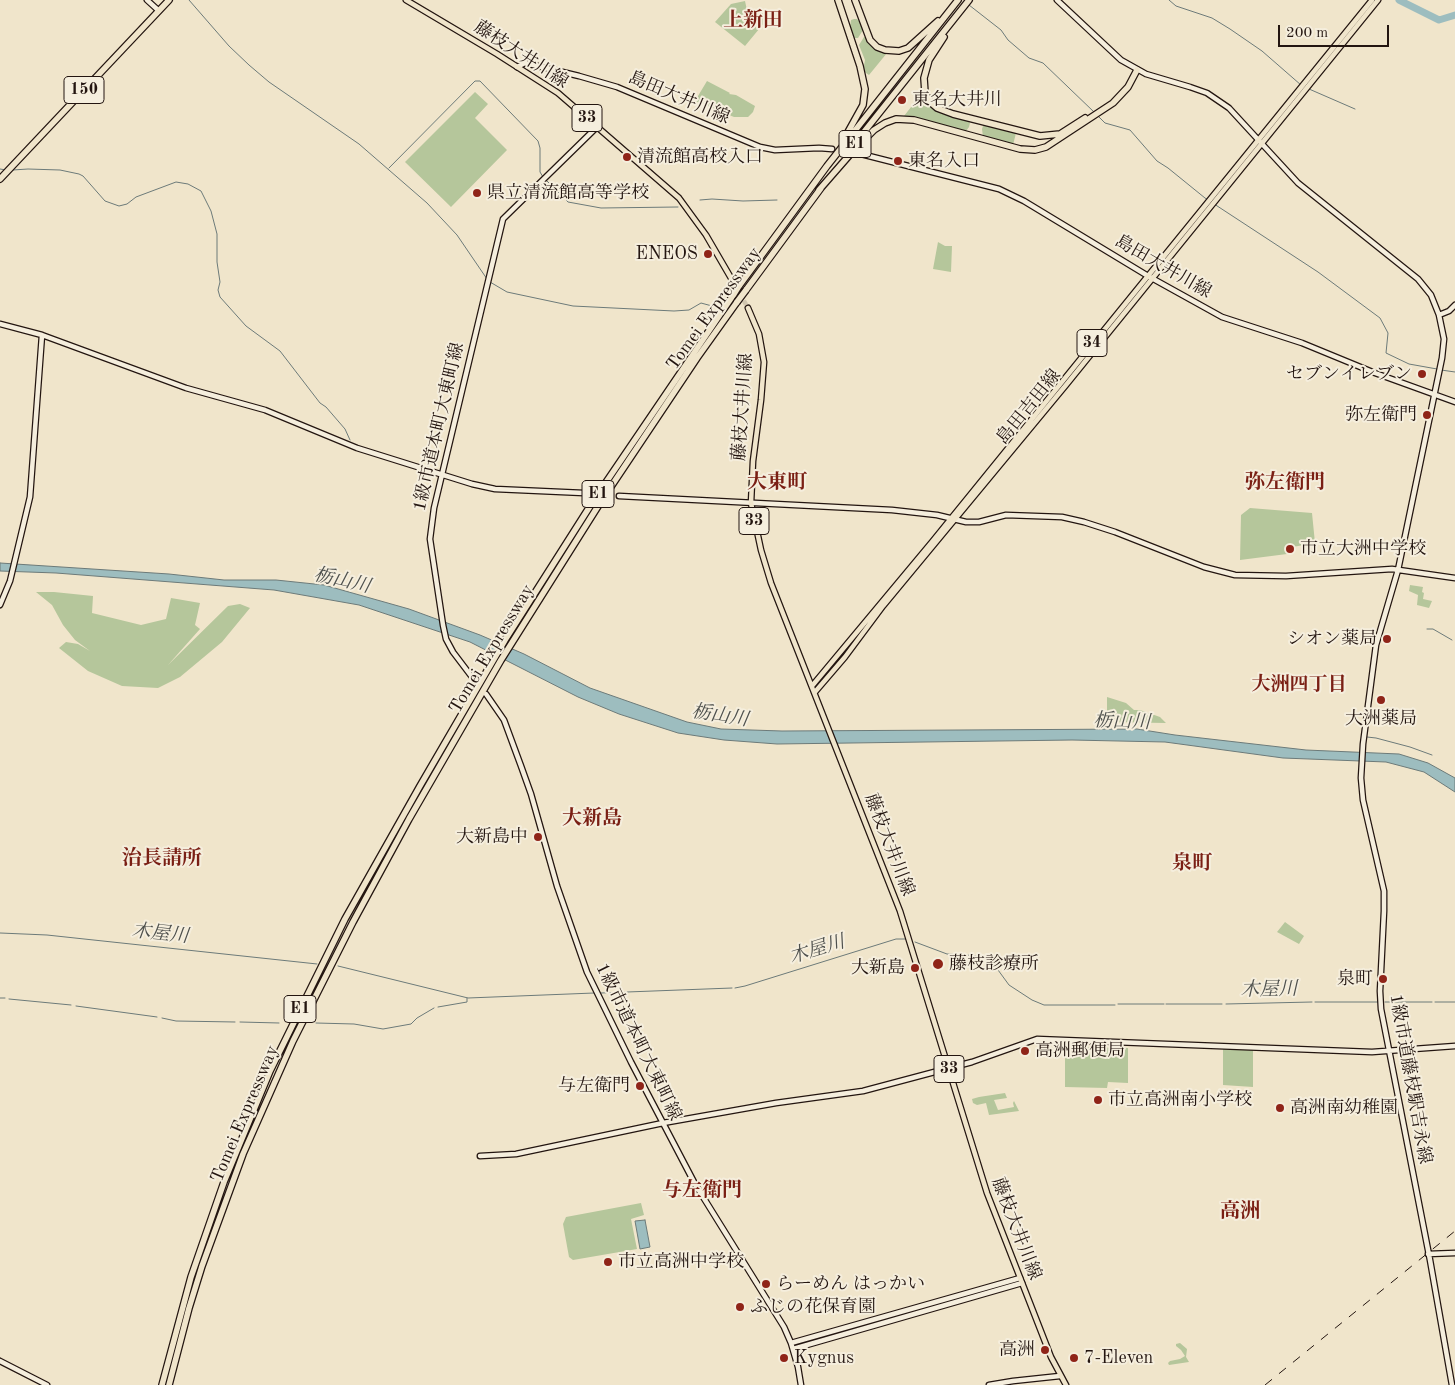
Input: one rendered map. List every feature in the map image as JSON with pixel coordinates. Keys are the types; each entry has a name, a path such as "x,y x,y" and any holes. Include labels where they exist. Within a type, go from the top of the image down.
{"highway":[{"name":"150","path":"0,179 169,0"},
{"path":"827,166 857,117 865,94 863,77 838,0"},
{"path":"855,0 870,40 881,49 889,51 899,51 912,45 956,2"},
{"name":"Tomei Expressway","path":"162,1385 187,1291 203,1240 231,1164 270,1071 345,919 424,778 498,659 511,644 600,503 705,346 820,190 969,0"},
{"name":"Tomei Expressway","path":"169,1385 189,1308 213,1232 243,1154 278,1074 311,1003 353,922 498,659 505,640 594,500 739,286 827,166 956,2"},
{"path":"961,10 929,60 924,78 927,98 933,105 947,112 1029,134 1040,136 1055,135 1065,131 1107,104 1119,93 1137,70"},
{"path":"820,190 853,151 874,130 896,119 914,120 1020,149 1035,150 1046,147 1108,108 1128,87 1137,70"}],"main road":[{"name":"藤枝大井川線","path":"406,0 558,93 679,198 706,235 731,278"},
{"name":"島田吉田線","path":"815,692 1372,0"},
{"name":"島田吉田線","path":"1260,141 1378,0"},
{"name":"藤枝大井川線","path":"748,308 759,334 764,362 753,461 751,503 755,530 771,583 900,911 982,1178 1022,1283 1060,1376 1066,1385"},
{"name":"島田吉田線","path":"812,686 952,520"}],"street":[{"path":"147,0 158,10"},
{"name":"1級市道藤枝駅吉永線","path":"1057,0 1121,60 1146,74 1213,96 1234,112 1298,183 1418,279 1431,295 1439,315 1443,331 1443,349 1398,570 1376,645 1361,768 1363,800 1384,891 1381,1009 1452,1385"},
{"name":"島田大井川線","path":"517,67 525,63 617,87 760,147 775,150 819,148 832,150"},
{"name":"1級市道本町大東町線","path":"475,681 456,658 447,640 431,554 430,531 442,475 505,217 597,127"},
{"name":"島田大井川線","path":"861,154 1000,189 1033,206 1150,277 1222,316 1302,343 1375,373 1455,402"},
{"path":"1439,315 1449,311 1455,305"},
{"path":"0,324 42,335 186,388 265,410 357,448 442,475 495,489 584,493"},
{"path":"0,605 10,581 30,497 42,335"},
{"path":"619,496 892,510 937,515 952,520 973,522 1006,515 1062,517 1080,520 1115,532 1214,571 1235,575 1286,576 1369,570 1398,570 1455,578"},
{"name":"1級市道本町大東町線","path":"486,694 504,720 521,766 557,886 587,972 695,1184 777,1315 791,1343 801,1385"},
{"path":"480,1156 516,1154 663,1123 790,1101 853,1094 999,1053 1032,1040 1390,1052 1455,1046"},
{"path":"1428,1254 1455,1253"},
{"path":"791,1343 1020,1278"},
{"path":"793,1349 1022,1283"},
{"path":"0,1361 47,1385"},
{"path":"989,1385 1060,1376"}],"green space":[{"path":"745,1 748,15 765,13 769,17 745,46 715,22 731,4"},
{"path":"854,19 861,23 863,30 858,38 854,38 850,27 851,20"},
{"path":"864,37 876,48 887,53 869,75 863,71 865,60 859,45"},
{"path":"707,81 755,106 753,112 748,117 734,117 695,101"},
{"path":"475,92 488,104 475,118 507,150 451,207 405,162"},
{"path":"922,93 930,105 967,119 970,123 966,131 904,116"},
{"path":"987,125 1016,133 1013,145 983,137 983,126"},
{"path":"938,242 945,246 952,246 951,272 933,269"},
{"path":"1250,508 1312,513 1315,543 1287,548 1287,554 1240,560 1241,515"},
{"path":"1410,585 1423,587 1423,599 1432,601 1429,608 1417,605 1418,595 1409,591"},
{"path":"36,592 93,596 92,613 141,625 166,619 171,598 200,603 195,625 200,629 168,665 228,606 240,604 250,608 222,642 180,677 158,688 122,686 88,671 59,648 66,642 78,644 90,651 75,640 63,625 52,605"},
{"path":"1107,697 1126,703 1134,710 1140,710 1160,717 1166,723 1107,722"},
{"path":"1285,922 1304,936 1299,944 1277,932"},
{"path":"1065,1047 1128,1048 1128,1083 1108,1082 1107,1088 1065,1087"},
{"path":"1223,1049 1253,1050 1253,1087 1223,1085"},
{"path":"1005,1093 1007,1098 994,1100 998,1110 1014,1107 1014,1101 1019,1111 989,1115 986,1103 977,1105 973,1103 972,1099 979,1097"},
{"path":"641,1203 644,1215 631,1219 637,1249 573,1260 569,1257 563,1224 566,1217"},
{"path":"1180,1343 1187,1349 1186,1357 1189,1362 1169,1365 1170,1361 1185,1356 1176,1346 1176,1344"}],"water":[{"path":"0,563 169,574 224,580 276,580 324,585 409,609 480,635 524,654 590,688 687,722 721,729 782,731 1137,729 1306,750 1399,754 1428,763 1455,778 1455,792 1424,772 1386,762 1283,758 1165,742 1072,740 777,744 724,740 678,733 619,714 578,697 470,642 359,605 274,590 56,573 0,571"},
{"path":"645,1220 650,1247 640,1249 635,1221"}],"waterway":[{"path":"189,0 229,46 249,65 269,82 359,144 427,203 457,235 487,279"},
{"path":"1169,0 1176,6 1212,18 1230,29 1262,51 1301,85"},
{"path":"1399,0 1439,20 1455,15"},
{"path":"969,5 1001,30 1008,40 1029,58 1043,63 1094,112"},
{"path":"389,168 475,81 480,81 538,141 540,148 540,172 543,177"},
{"path":"1309,89 1355,109"},
{"path":"1097,115 1105,123 1130,130 1157,161 1205,198 1318,272 1380,318 1388,333 1386,353 1409,364 1437,369"},
{"path":"0,169 6,170"},
{"path":"13,170 60,170 79,174 105,201 119,206 127,204 136,197 176,182 188,184 201,191 211,211 217,234 217,262 220,282 218,290 220,297 246,326 280,351 320,403 326,407 345,429 350,440"},
{"path":"546,180 568,202 601,208 678,207"},
{"path":"700,200 777,200"},
{"path":"490,282 507,292 573,306 674,311 689,310 701,303 712,306"},
{"path":"1441,370 1455,372"},
{"path":"1427,629 1433,629 1452,640"},
{"path":"1367,737 1410,747 1432,755"},
{"name":"木屋川","path":"0,933 47,935 317,964"},
{"name":"木屋川","path":"735,988 896,939 906,939"},
{"name":"木屋川","path":"915,942 947,954 983,956 990,959 1009,985 1032,1000 1044,1005 1115,1005"},
{"name":"木屋川","path":"338,966 468,998 594,993"},
{"name":"木屋川","path":"601,993 732,988"},
{"path":"0,998 5,998"},
{"path":"438,1007 467,1002 467,998"},
{"path":"9,999 71,1005"},
{"name":"木屋川","path":"1226,1004 1312,1002"},
{"name":"木屋川","path":"1315,1002 1378,1002"},
{"name":"木屋川","path":"1385,1002 1432,1002"},
{"name":"木屋川","path":"1435,1002 1455,1002"},
{"name":"木屋川","path":"1118,1004 1164,1004"},
{"name":"木屋川","path":"1166,1004 1222,1004"},
{"path":"76,1006 157,1017"},
{"path":"316,1023 354,1024 383,1029 411,1024 434,1008"},
{"path":"162,1018 176,1021 235,1022"},
{"path":"240,1022 279,1023"}],"tunnel":[{"path":"837,150 861,154"},
{"path":"731,278 748,308"},
{"path":"584,493 619,496"}],"railway":[{"path":"1265,1385 1455,1231"}],"place":[{"name":"東名大井川","path":"902,100"},
{"name":"清流館高校入口","path":"627,157"},
{"name":"東名入口","path":"898,161"},
{"name":"県立清流館高等学校","path":"477,193"},
{"name":"ENEOS","path":"708,254"},
{"name":"セブンイレブン","path":"1422,374"},
{"name":"弥左衛門","path":"1427,415"},
{"name":"市立大洲中学校","path":"1290,549"},
{"name":"シオン薬局","path":"1387,639"},
{"name":"大洲薬局","path":"1381,700"},
{"name":"大新島中","path":"538,837"},
{"name":"藤枝診療所","path":"938,964"},
{"name":"大新島","path":"915,968"},
{"name":"泉町","path":"1383,979"},
{"name":"高洲郵便局","path":"1025,1051"},
{"name":"与左衛門","path":"640,1086"},
{"name":"市立高洲南小学校","path":"1098,1100"},
{"name":"高洲南幼稚園","path":"1280,1108"},
{"name":"市立高洲中学校","path":"608,1262"},
{"name":"らーめん はっかい","path":"766,1284"},
{"name":"ふじの花保育園","path":"740,1307"},
{"name":"高洲","path":"1045,1350"},
{"name":"Kygnus","path":"784,1358"},
{"name":"7-Eleven","path":"1074,1358"}],"district":[{"name":"上新田","path":"753,21"},
{"name":"大東町","path":"777,483"},
{"name":"弥左衛門","path":"1285,483"},
{"name":"大洲四丁目","path":"1299,685"},
{"name":"大新島","path":"592,819"},
{"name":"治長請所","path":"162,859"},
{"name":"泉町","path":"1192,864"},
{"name":"与左衛門","path":"702,1191"},
{"name":"高洲","path":"1240,1212"}],"water label":[{"name":"栃山川","path":"342,581"},
{"name":"栃山川","path":"720,716"},
{"name":"栃山川","path":"1122,722"}]}
